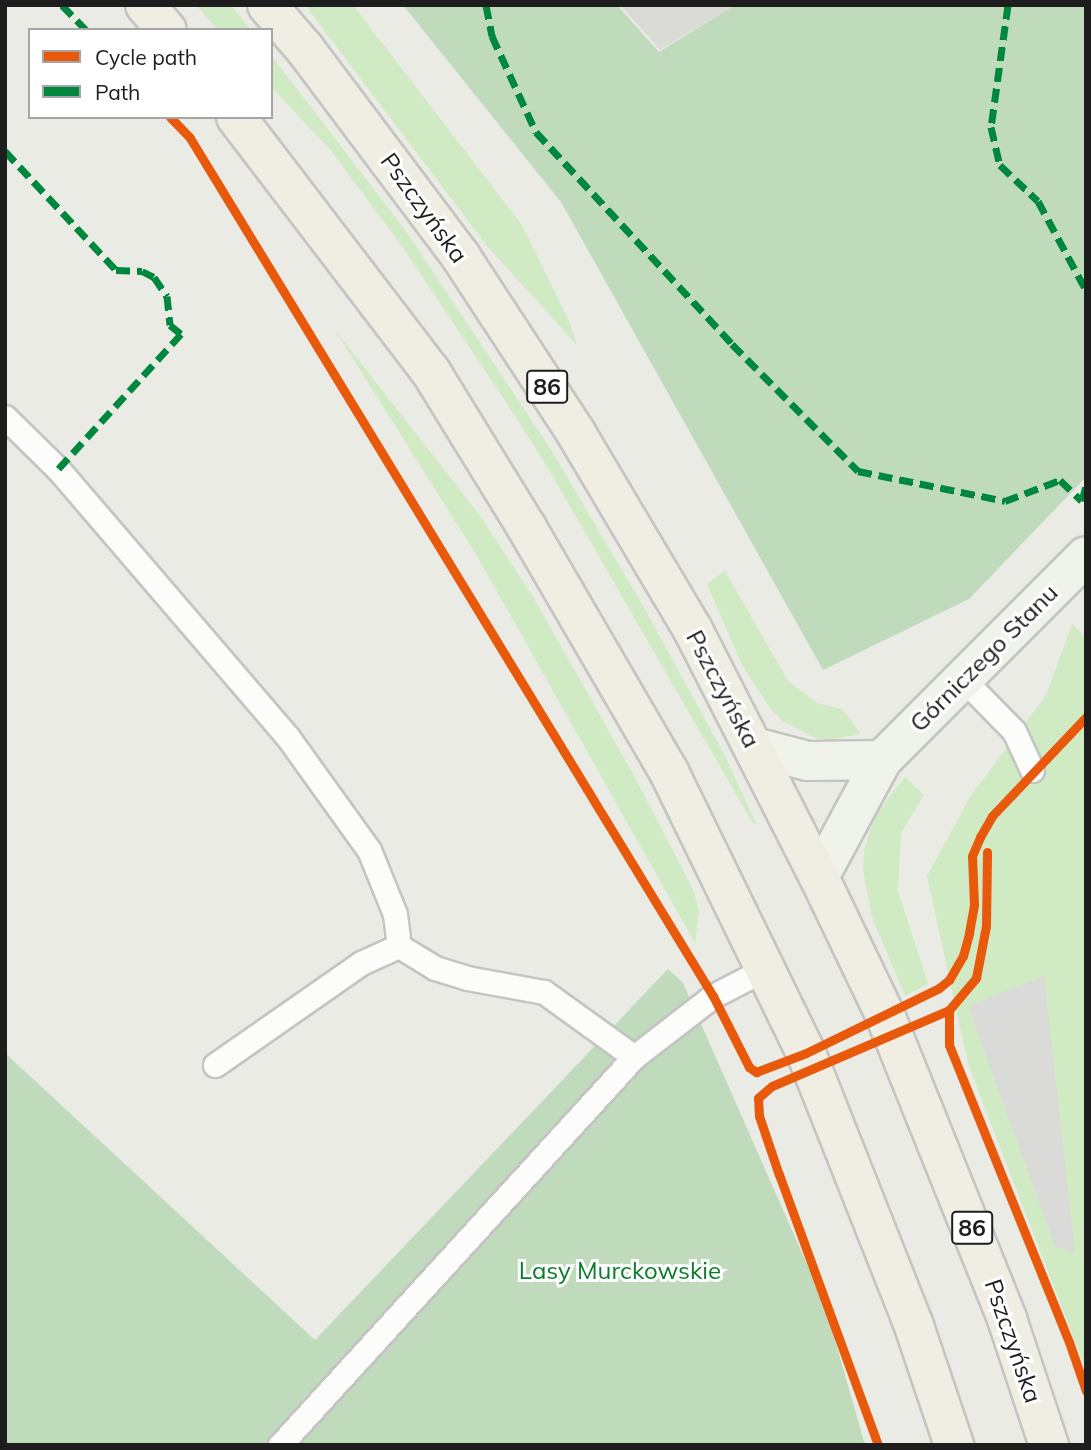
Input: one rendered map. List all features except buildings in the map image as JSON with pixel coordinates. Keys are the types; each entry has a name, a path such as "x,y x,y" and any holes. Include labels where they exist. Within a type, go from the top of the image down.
{"main road":[{"path":"145,5 165,28"},
{"name":"Pszczyńska","path":"267,5 354,113 461,257 615,497 693,630 820,877 885,1014 950,1169 1007,1319 1049,1445"},
{"path":"238,119 431,372 527,528 669,772 806,1053 914,1326 954,1445"}],"street":[{"name":"Górniczego Stanu","path":"820,877 882,760 1086,556"},
{"path":"754,747 807,761 882,760"}],"lane":[{"path":"5,417 58,469 287,736 369,850 395,914 399,946"},
{"path":"964,680 1014,731 1032,770"},
{"path":"399,946 435,968 467,978 544,992 634,1057"},
{"path":"215,1065 361,963 399,946"},
{"path":"280,1445 634,1057 713,996 765,969"}],"shaded area":[{"path":"620,5 735,5 660,50"},
{"path":"1044,976 1075,1253 1055,1246 968,1006"}],"green space":[{"path":"196,5 231,5 249,28 216,28"},
{"path":"305,5 353,5 522,225 569,321 577,345 487,246"},
{"path":"403,5 617,5 659,52 735,5 1086,5 1086,477 969,599 823,670 561,202"},
{"path":"273,58 406,231 550,448 642,604 723,752 757,825 752,822 549,470 404,249 329,148 273,89"},
{"path":"335,330 478,513 532,595 632,772 694,891 699,912 695,943 477,556"},
{"path":"725,571 788,681 817,703 842,709 861,734 827,740 813,737 783,721 770,708 743,667 707,584"},
{"path":"1072,624 1086,637 1086,1370 968,1064 927,876 970,797 1046,695"},
{"path":"905,777 924,795 901,833 898,891 928,984 905,996 872,917 863,870 864,850 875,816"},
{"name":"Lasy Murckowskie","path":"668,969 683,983 825,1305 865,1445 5,1445 5,1053 315,1340"}],"marked path":[{"path":"62,5 84,28"},
{"path":"486,5 492,36 536,132 732,344 858,471 1005,501 1060,480 1082,501 1086,485"},
{"path":"1008,5 991,127 1000,165 1038,201 1086,290"},
{"path":"5,151 116,270 142,271 154,277 167,296 170,325 181,334 58,469"}],"cycle path":[{"path":"172,119 190,138 713,996 749,1067 756,1072 806,1053 939,988 949,980 963,956 969,933 974,905 972,856 980,837 992,816 1086,717"},
{"path":"878,1445 779,1175 759,1116 758,1098 772,1086 949,1010 976,978 986,926 987,852"},
{"path":"949,1010 949,1045 1069,1342 1086,1391"}]}
